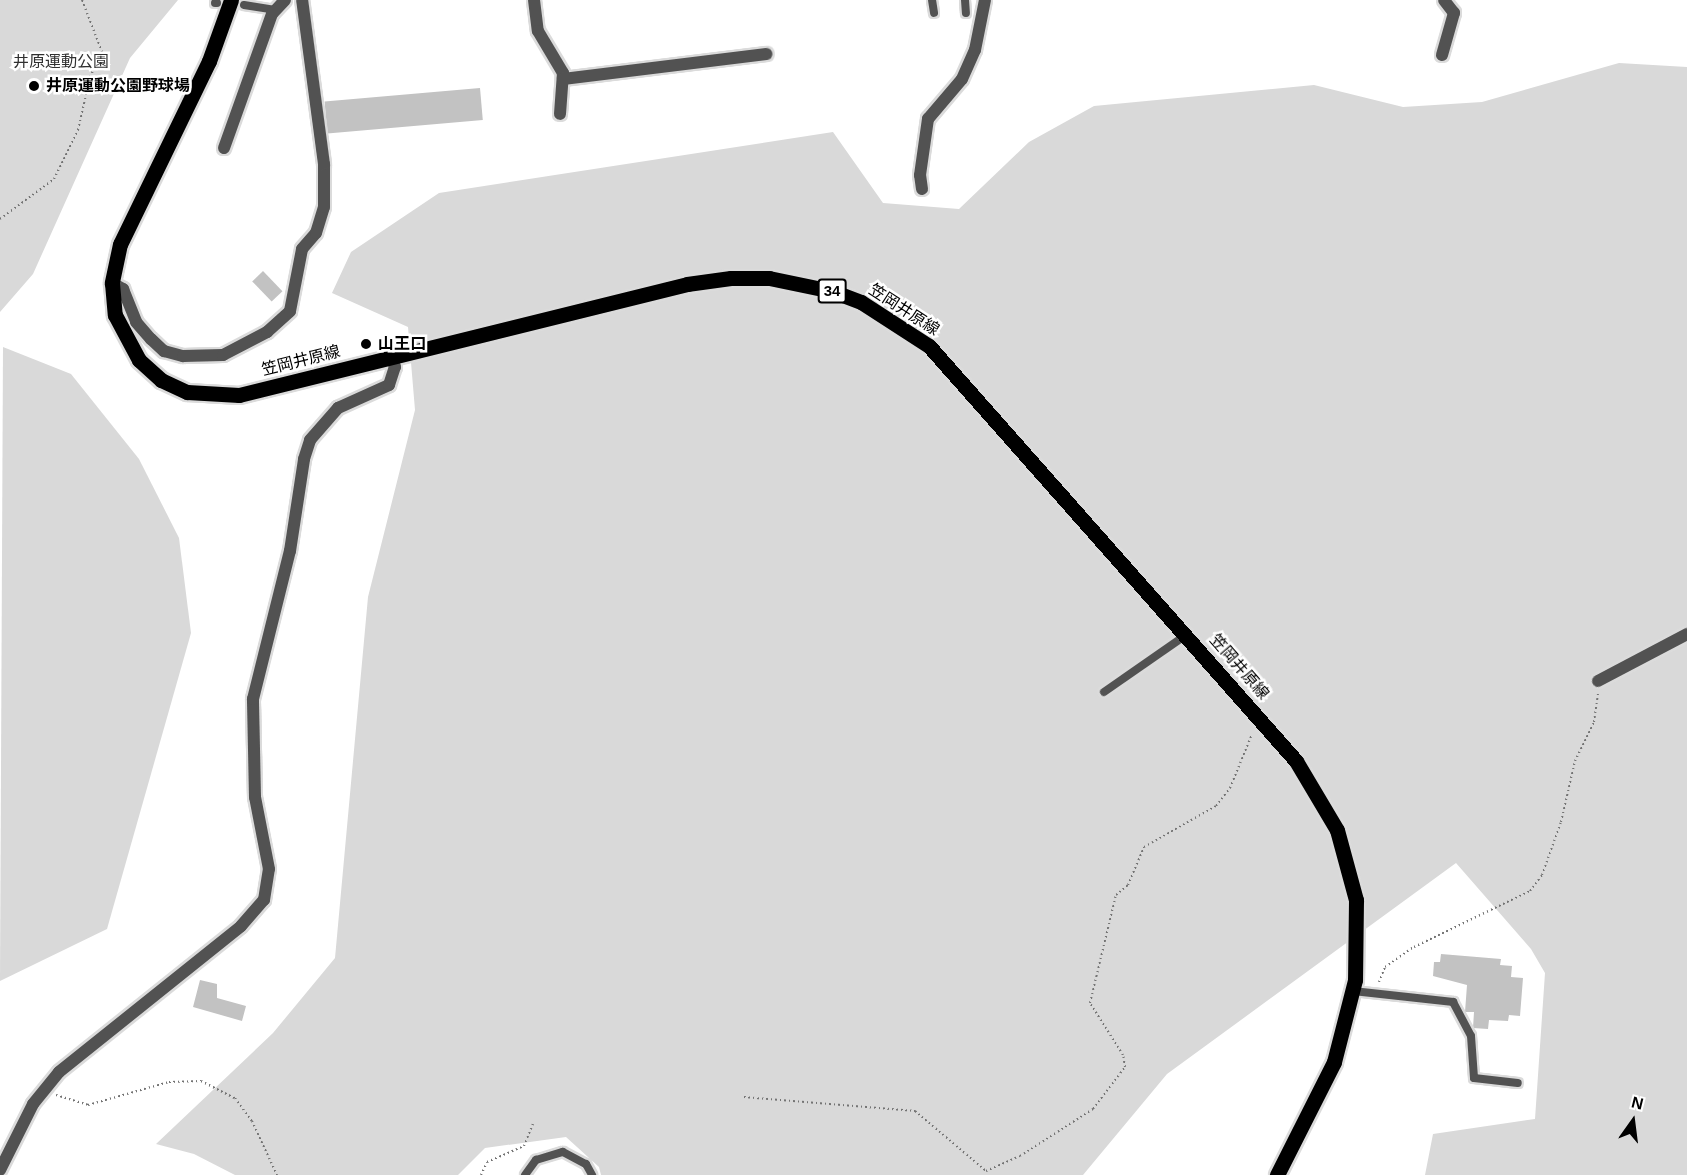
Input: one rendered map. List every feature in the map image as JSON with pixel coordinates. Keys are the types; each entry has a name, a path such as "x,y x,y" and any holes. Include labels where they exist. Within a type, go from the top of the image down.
{"main road":[{"name":"笠岡井原線","path":"227,3 210,61 120,244 112,284 115,315 139,360 161,380 187,392 239,395 687,284 769,278 832,291 861,302 929,346 1258,717 1302,770 1337,830 1356,900 1354,985 1334,1062 1277,1175"}],"street":[{"path":"224,148 277,10 285,0"},
{"path":"112,284 123,289 136,322 151,339 165,351 183,356 223,354 267,332 290,311 302,249 316,233 324,207 324,165 302,0"},
{"path":"534,0 538,31 563,79 560,114"},
{"path":"922,189 920,175 928,119 962,79 975,50 985,0"},
{"path":"1442,55 1454,13 1444,0"},
{"path":"563,79 766,54"},
{"path":"0,1170 20,1125 46,1087 67,1065 241,926 264,900 269,869 255,797 253,699 290,551 304,459 310,440 338,408 389,385 395,368 392,357"},
{"path":"1598,681 1687,634"}],"lane":[{"path":"932,0 934,13"},
{"path":"965,0 966,13"},
{"path":"227,3 277,10"},
{"path":"1104,692 1186,635"},
{"path":"1354,985 1453,1002 1471,1036 1474,1078 1518,1083"},
{"path":"525,1175 536,1160 563,1152 580,1160 592,1175"}],"path":[{"path":"0,219 54,179 78,130 90,77 102,52 82,0"},
{"path":"1354,985 1378,985 1385,967 1413,947 1530,891 1542,875 1575,761 1594,722 1598,681"},
{"path":"744,1097 915,1111 986,1171 1020,1156 1093,1109 1125,1066 1123,1055 1090,1003 1116,895 1128,885 1144,847 1216,806 1230,788 1258,717"},
{"path":"46,1087 61,1099 88,1105 169,1082 201,1081 235,1098 252,1121 277,1175"},
{"path":"481,1175 487,1162 524,1146 533,1124"}],"green space":[{"name":"井原運動公園","path":"0,0 178,0 130,58 33,274 0,312"},
{"path":"1619,63 1687,67 1687,1175 1425,1175 1433,1134 1535,1119 1545,973 1531,949 1456,863 1167,1074 1083,1175 601,1175 599,1167 566,1137 485,1148 458,1175 235,1175 194,1154 156,1144 273,1033 335,958 368,597 415,410 408,327 332,293 351,252 439,193 833,132 883,203 959,209 1029,142 1094,106 1314,85 1403,107 1482,102"},
{"path":"3,347 71,374 139,459 179,538 191,633 107,929 0,981"}],"building":[{"path":"480,88 483,120 327,133 325,102"},
{"path":"263,271 282,291 272,302 252,281"},
{"path":"1441,954 1501,959 1500,965 1512,966 1511,977 1523,978 1520,1016 1509,1015 1508,1021 1489,1020 1488,1029 1473,1028 1474,1012 1465,1012 1467,985 1433,976 1434,962 1440,962"},
{"path":"200,980 217,984 217,998 246,1006 242,1021 193,1007"}],"place":[{"name":"井原運動公園野球場","path":"34,86"},
{"name":"山王口","path":"366,344"}]}
